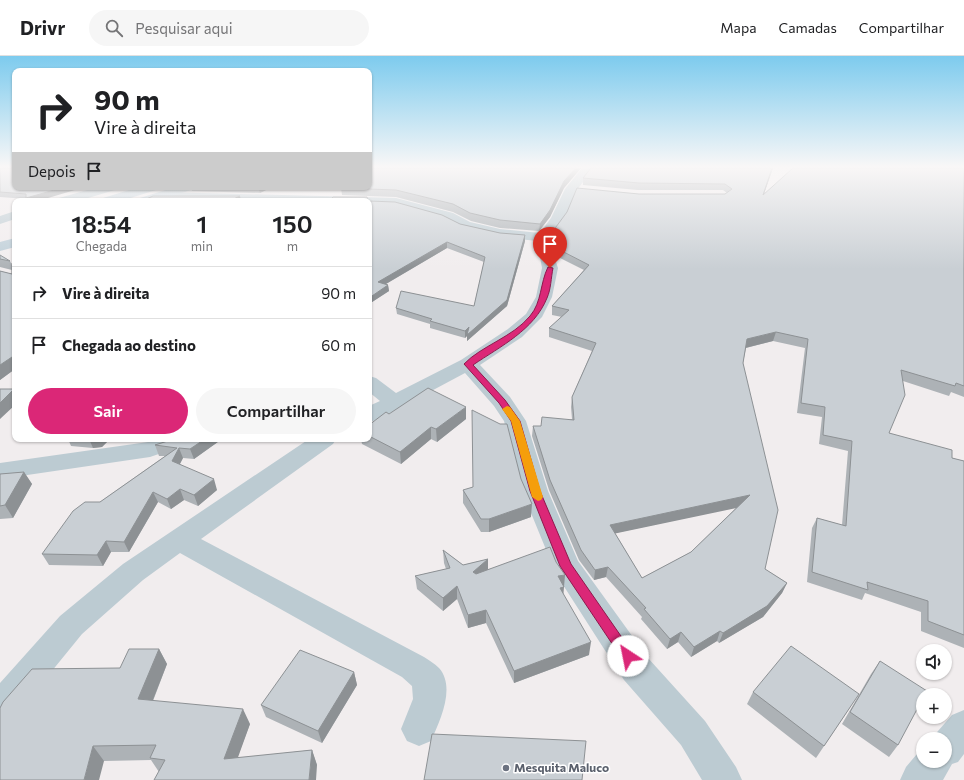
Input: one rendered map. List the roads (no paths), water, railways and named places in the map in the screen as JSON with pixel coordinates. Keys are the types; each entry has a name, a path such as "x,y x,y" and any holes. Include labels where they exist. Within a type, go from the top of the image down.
{"main road":[{"path":"0,235 12,231"},
{"path":"0,247 12,243"}],"street":[{"path":"372,201 396,202 430,210 472,227 500,233 544,238"},
{"path":"372,413 468,364 516,333 533,318 544,297 550,268 544,247 544,238 571,201"},
{"path":"0,220 12,216"},
{"path":"468,364 502,402 515,421 535,491 566,566 636,669 693,733 722,780"},
{"path":"372,384 394,401"},
{"path":"0,471 150,449 171,442"},
{"path":"0,708 71,625 133,572 321,442"},
{"path":"179,540 413,667 428,679 430,699 420,729"},
{"path":"952,741 964,727"},
{"path":"919,780 929,768"}],"place":[{"name":"Mesquita Maluco","path":"506,768"}]}
